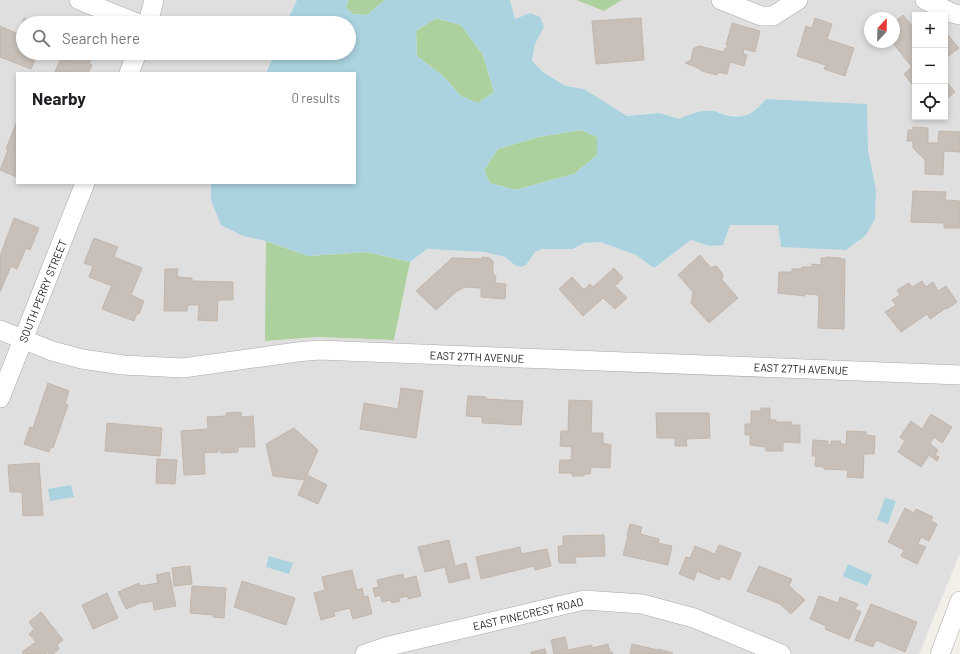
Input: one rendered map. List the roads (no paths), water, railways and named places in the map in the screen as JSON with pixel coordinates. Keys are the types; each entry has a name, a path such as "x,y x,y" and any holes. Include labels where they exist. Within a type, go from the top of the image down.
{"street":[{"path":"79,0 119,16"},
{"path":"150,16 154,0"},
{"path":"721,0 761,16 773,16 798,0"},
{"path":"925,0 952,13 960,15"},
{"path":"129,72 134,60"},
{"name":"SOUTH PERRY STREET","path":"0,398 85,184"},
{"name":"EAST 27TH AVENUE","path":"0,330 52,351 82,359 123,365 183,368 318,350 960,375"},
{"name":"EAST PINECREST ROAD","path":"365,654 389,646 584,600 642,604 694,618 781,654"},
{"path":"940,654 960,601"}],"water":[{"path":"297,0 348,0 346,8 353,14 367,15 385,0 510,0 515,19 530,13 540,17 544,27 535,44 532,61 544,73 566,86 584,89 627,116 659,113 680,119 696,112 714,111 739,117 753,112 766,99 867,104 868,149 876,190 875,219 866,235 846,250 781,247 778,225 730,225 723,245 709,246 691,240 654,268 636,255 600,242 584,243 573,249 542,249 535,252 526,265 521,267 516,266 505,257 484,252 427,249 410,262 367,252 308,256 266,241 243,236 221,225 211,200 211,184 356,184 356,72 266,72 272,60 356,60 356,16 289,16","holes":["436,18 461,25 483,55 494,92 478,103 461,96 442,75 417,56 416,31","581,130 597,137 597,155 574,174 515,190 490,183 484,170 498,149 538,137"]},
{"path":"71,485 74,497 50,501 48,489"},
{"path":"885,498 896,501 888,524 877,520"},
{"path":"269,556 293,563 289,574 266,567"},
{"path":"848,564 872,575 867,586 843,576"}]}
